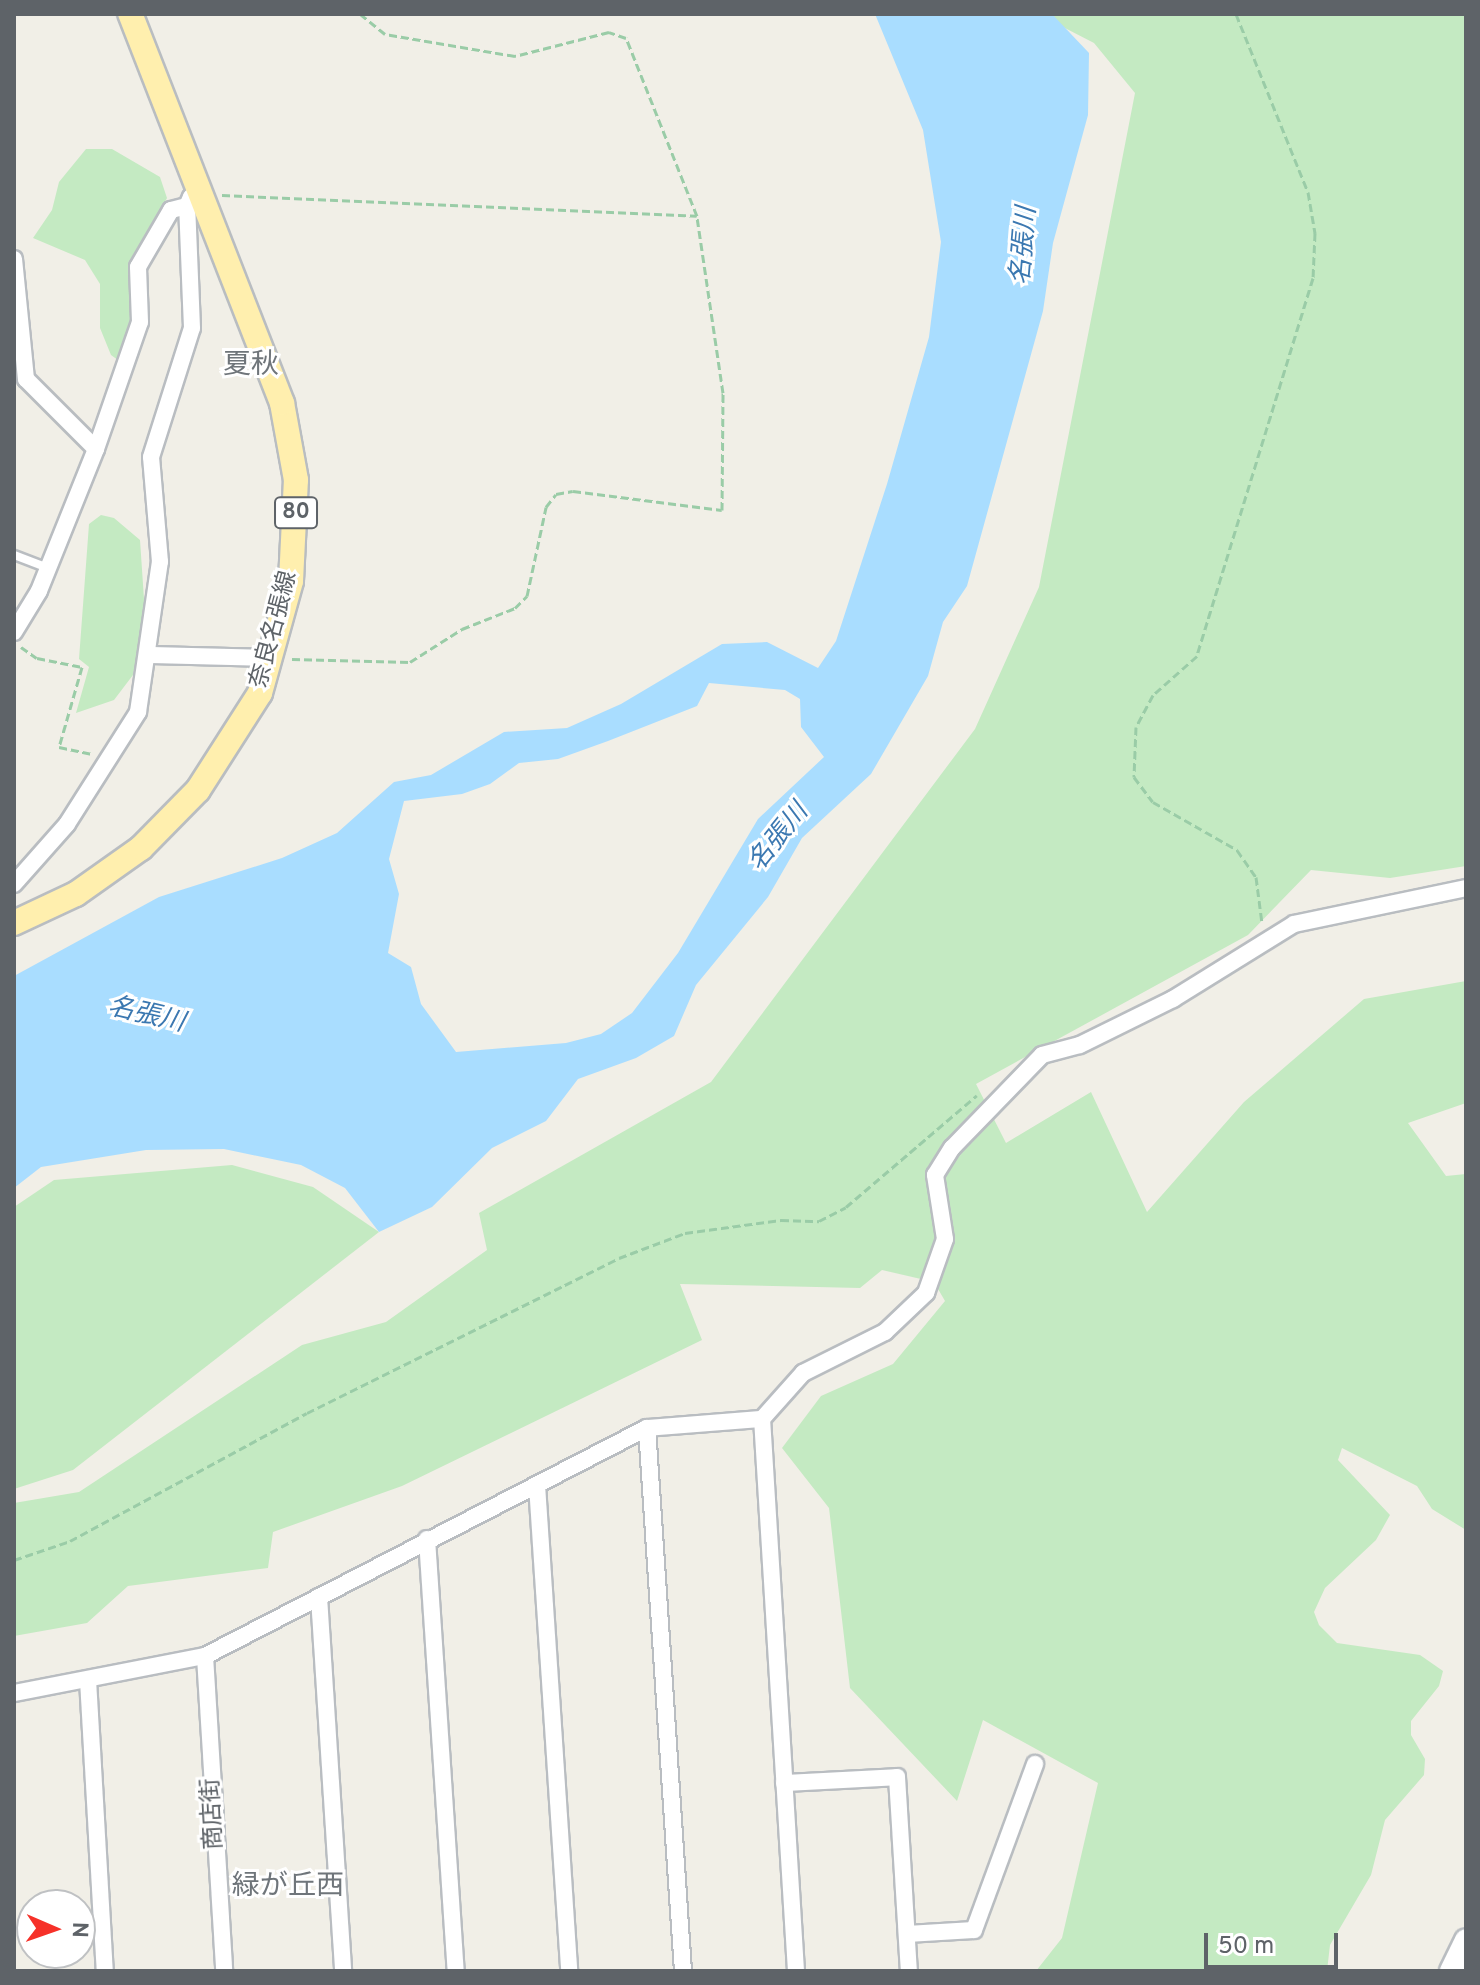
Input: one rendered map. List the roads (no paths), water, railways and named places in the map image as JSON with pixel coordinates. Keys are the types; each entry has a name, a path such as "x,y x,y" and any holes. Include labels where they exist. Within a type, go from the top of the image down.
{"main road":[{"name":"奈良名張線","path":"14,923 76,894 141,848 179,814 245,722 273,658 295,549 291,446 270,370 194,200 130,14"}],"street":[{"path":"14,632 49,568 96,449 140,322 138,267 171,210 194,200 193,319 151,457 160,562 149,655 138,712 67,824 14,884"},
{"path":"14,259 26,379 96,449"},
{"path":"149,655 273,658"},
{"path":"14,1693 205,1656 647,1428 762,1419 803,1373 885,1332 926,1293 945,1239 935,1175 952,1148 1018,1075 1042,1055 1080,1045 1173,999 1264,939 1318,916 1466,888"},
{"path":"762,1419 796,1971"},
{"path":"647,1428 683,1971"},
{"path":"537,1485 569,1971"},
{"path":"427,1539 456,1971"},
{"path":"319,1597 343,1971"},
{"name":"商店街","path":"205,1656 224,1971"},
{"path":"88,1680 105,1971"},
{"path":"907,1934 974,1930 1035,1764"},
{"path":"784,1783 897,1777 909,1971"},
{"path":"1451,1971 1466,1940"}],"lane":[{"path":"14,555 49,568"}],"water":[{"name":"名張川","path":"875,14 1052,14 1089,53 1088,115 1053,243 1043,311 967,586 943,622 928,676 871,774 802,838 768,897 696,985 674,1036 636,1058 578,1079 546,1121 492,1148 432,1207 379,1232 345,1188 301,1165 224,1149 146,1150 41,1167 14,1188 14,976 159,897 282,858 337,833 394,782 431,775 504,732 567,728 621,704 722,644 767,642 818,668 836,641 887,484 929,337 941,242 923,130","holes":["709,683 785,690 800,699 801,727 824,757 758,819 678,953 632,1013 601,1034 566,1043 456,1052 421,1004 411,967 388,953 399,894 389,859 404,801 462,794 490,784 519,763 558,759 608,741 697,706"]}],"district":[{"name":"夏秋","path":"251,366"},
{"name":"緑が丘西","path":"288,1887"}]}
